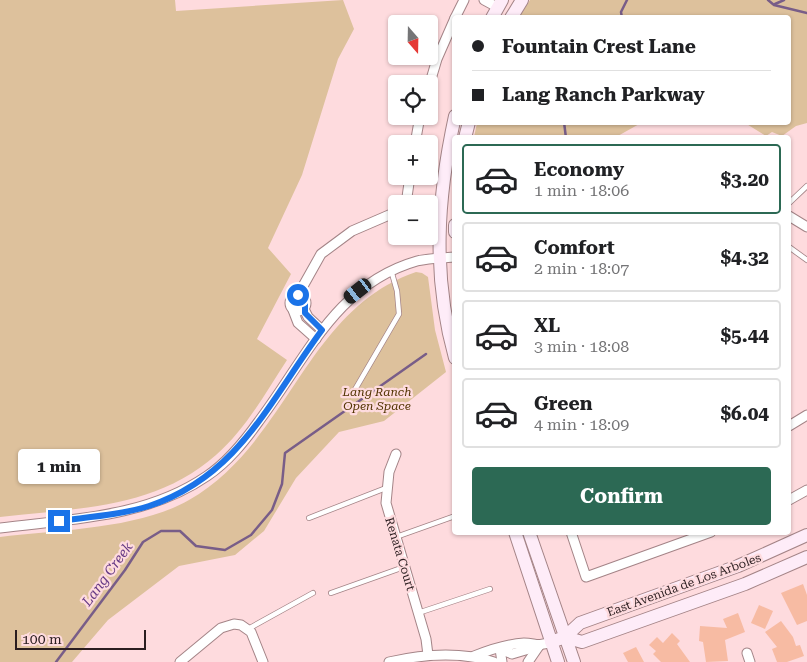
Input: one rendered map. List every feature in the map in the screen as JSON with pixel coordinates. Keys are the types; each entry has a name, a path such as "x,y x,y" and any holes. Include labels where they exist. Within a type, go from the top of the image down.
{"main road":[{"path":"514,15 522,0"},
{"path":"452,344 444,308 439,258 442,182 453,125"},
{"path":"515,535 545,644 558,662"},
{"path":"530,535 574,662"},
{"name":"East Avenida de Los Arboles","path":"545,644 565,637 580,623 738,566 807,535"},
{"name":"East Avenida de Los Arboles","path":"565,637 582,642 745,584 807,557"}],"street":[{"path":"456,15 464,0"},
{"path":"484,0 497,8"},
{"path":"432,75 452,25"},
{"path":"316,339 298,323 290,300 298,295 321,254 352,231 388,215"},
{"path":"791,217 805,223"},
{"path":"0,528 118,513 149,506 191,486 223,464 236,450 271,405 322,330 350,298 377,277 391,270 419,260 452,257"},
{"path":"298,295 306,301 304,309 308,318 322,330"},
{"path":"294,310 304,309"},
{"path":"791,425 807,415"},
{"name":"Renata Court","path":"396,454 386,488 388,514 418,613 428,655"},
{"path":"791,499 807,490"},
{"path":"572,535 586,576 702,535"},
{"path":"180,662 221,628 234,624 248,629 255,637 263,662"},
{"name":"East Avenida de Los Arboles","path":"474,659 492,649 526,643 545,644"},
{"path":"528,662 545,644"},
{"path":"500,649 502,662"},
{"name":"East Avenida de Los Arboles","path":"388,662 428,655 494,662"}],"lane":[{"path":"791,201 807,186"},
{"path":"791,248 807,260"},
{"path":"353,393 399,314 398,291 391,270"},
{"path":"309,518 386,488"},
{"path":"395,537 452,517"},
{"path":"331,593 404,568"},
{"path":"418,613 490,589"},
{"path":"248,629 313,592"}],"green space":[{"path":"0,0 175,0 176,11 343,0 354,29 338,59 302,175 268,248 291,274 257,339 287,360 246,422 216,455 192,473 167,486 141,496 114,503 86,508 0,517"},
{"path":"530,0 807,0 807,123 796,126 783,135 772,132 764,135 748,125 791,125 791,15 520,15"},
{"path":"476,125 637,125 620,135 474,135"},
{"name":"Lang Ranch Open Space","path":"416,272 428,277 435,330 446,372 384,421 339,432 296,478 264,531 235,555 179,566 108,620 72,662 0,662 0,537 122,523 169,510 189,500 223,475 251,446 322,346 348,316 378,290"}],"building":[{"path":"803,584 807,595 807,621 797,625 781,593"},
{"path":"759,605 773,611 765,629 751,623"},
{"path":"738,613 745,632 725,640 728,661 706,662 703,642 699,641 700,626 727,628 723,619"},
{"path":"781,621 793,637 796,646 800,645 804,656 787,662 777,662 772,649 777,647 765,632"},
{"path":"672,633 680,641 677,644 690,662 661,662 653,654 656,651 649,645 657,637 663,643"},
{"path":"636,647 644,662 628,662 623,653"}],"waterway":[{"name":"Lang Creek","path":"622,15 621,12 627,0"},
{"name":"Lang Creek","path":"768,0 774,5 807,13"},
{"path":"775,4 784,0"},
{"name":"Lang Creek","path":"564,125 566,135"},
{"name":"Lang Creek","path":"56,662 125,570 143,542 161,531 180,531 196,546 225,550 251,535 272,510 282,484 285,453 426,354"}],"route":[{"path":"59,521 118,513 149,506 174,496 208,476 223,464 251,432 271,405 322,330 308,318 304,309 306,301 301,295 298,295"}]}
